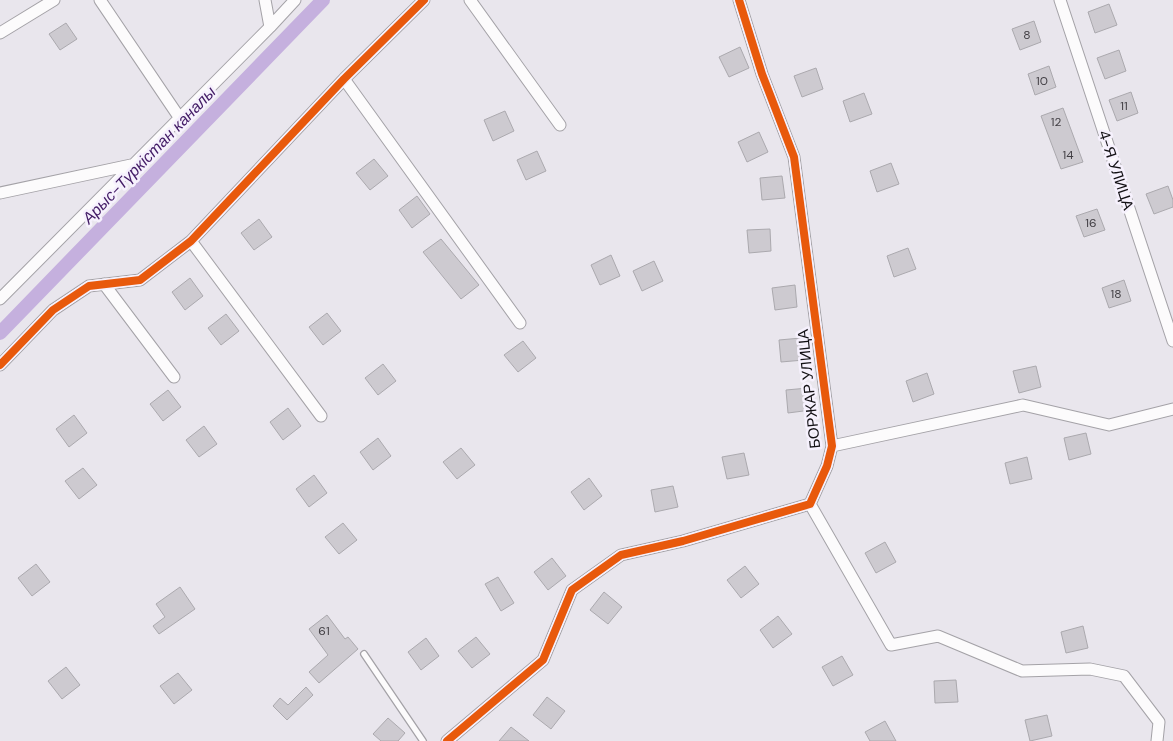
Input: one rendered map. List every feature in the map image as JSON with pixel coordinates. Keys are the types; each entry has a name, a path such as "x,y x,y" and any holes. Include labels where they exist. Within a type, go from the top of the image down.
{"street":[{"path":"0,33 54,0"},
{"path":"100,0 179,117"},
{"path":"265,0 270,27"},
{"path":"0,299 296,0"},
{"path":"0,365 53,310 89,286 140,280 190,241 344,79 424,0"},
{"path":"470,0 560,125"},
{"name":"БОРЖАР УЛИЦА","path":"739,0 762,74 794,157 832,446 827,466 810,504"},
{"name":"4-Я УЛИЦА","path":"1060,0 1173,340"},
{"path":"344,79 520,323"},
{"path":"0,193 132,165"},
{"path":"190,241 321,416"},
{"path":"104,284 174,377"},
{"path":"832,446 1022,405 1110,425 1173,409"},
{"path":"447,741 543,660 572,590 621,554 683,542 810,504 891,644 938,636 1022,671 1090,669 1124,676 1159,722 1156,741"}],"lane":[{"path":"364,654 423,741"}],"building":[{"path":"1109,4 1117,25 1095,33 1088,12"},
{"path":"1034,21 1041,42 1020,50 1012,29"},
{"path":"66,23 77,39 60,50 49,34"},
{"path":"740,47 749,68 729,77 719,57"},
{"path":"1119,50 1126,71 1105,79 1097,58"},
{"path":"1049,66 1056,87 1035,95 1028,74"},
{"path":"816,68 823,89 802,97 794,76"},
{"path":"1131,92 1138,113 1117,121 1109,100"},
{"path":"864,93 872,114 850,122 843,101"},
{"path":"1063,108 1083,162 1061,169 1041,116"},
{"path":"505,111 514,131 493,141 484,120"},
{"path":"759,132 768,152 747,162 738,142"},
{"path":"537,151 546,171 526,180 517,160"},
{"path":"374,159 388,176 370,190 356,173"},
{"path":"891,163 899,184 877,192 870,171"},
{"path":"782,176 785,198 762,200 760,178"},
{"path":"1168,186 1173,200 1173,207 1154,214 1146,194"},
{"path":"417,196 430,214 412,228 399,210"},
{"path":"1097,209 1105,230 1084,237 1076,216"},
{"path":"259,219 272,237 254,250 241,233"},
{"path":"770,229 771,251 749,253 747,230"},
{"path":"441,239 479,285 461,299 423,252"},
{"path":"908,248 916,269 894,277 887,256"},
{"path":"611,255 620,276 600,285 591,265"},
{"path":"654,261 663,281 642,291 633,271"},
{"path":"190,278 203,296 185,310 172,292"},
{"path":"1124,280 1131,301 1109,308 1102,288"},
{"path":"795,285 797,307 775,310 772,288"},
{"path":"327,313 341,331 323,345 309,327"},
{"path":"226,314 239,331 221,345 208,328"},
{"path":"801,338 804,360 781,362 779,340"},
{"path":"523,341 536,358 518,372 504,355"},
{"path":"383,364 396,381 378,395 365,378"},
{"path":"1036,366 1041,387 1019,393 1013,371"},
{"path":"927,373 934,394 913,402 906,381"},
{"path":"808,388 811,410 788,413 786,390"},
{"path":"168,390 181,407 163,421 150,404"},
{"path":"288,408 301,426 283,440 270,422"},
{"path":"74,415 87,433 69,447 56,429"},
{"path":"204,426 217,444 199,457 186,440"},
{"path":"1086,433 1091,454 1069,460 1064,438"},
{"path":"378,438 391,456 373,470 360,452"},
{"path":"461,448 475,465 457,479 443,462"},
{"path":"744,453 749,475 727,479 722,457"},
{"path":"1027,457 1032,479 1010,484 1005,463"},
{"path":"83,468 97,485 79,499 65,481"},
{"path":"314,475 327,493 309,507 296,489"},
{"path":"589,478 602,496 584,510 571,492"},
{"path":"673,486 678,507 655,512 651,490"},
{"path":"343,523 357,540 339,554 325,537"},
{"path":"885,542 896,562 876,573 865,553"},
{"path":"552,558 566,576 548,590 534,572"},
{"path":"36,564 50,582 32,596 18,578"},
{"path":"745,566 759,584 741,598 727,580"},
{"path":"498,577 514,603 501,611 485,584"},
{"path":"180,587 195,609 159,634 153,626 165,617 156,604"},
{"path":"604,592 622,607 608,624 590,610"},
{"path":"327,615 345,639 348,637 358,649 319,683 309,672 328,655 309,629"},
{"path":"778,616 792,634 773,648 760,630"},
{"path":"1083,626 1088,648 1066,653 1061,632"},
{"path":"476,637 490,654 472,668 458,651"},
{"path":"426,638 439,656 421,670 408,652"},
{"path":"842,656 853,675 833,686 822,667"},
{"path":"66,667 80,685 62,699 48,681"},
{"path":"178,673 192,690 174,704 160,686"},
{"path":"956,680 958,702 935,703 934,681"},
{"path":"306,687 313,695 287,720 273,706 280,698 288,705"},
{"path":"547,697 565,711 551,729 533,715"},
{"path":"1047,715 1052,736 1030,741 1025,720"},
{"path":"388,718 405,733 398,741 381,741 373,734"},
{"path":"885,721 896,741 870,741 865,732"},
{"path":"511,727 529,741 499,741"}],"waterway":[{"name":"Арыс-Түркістан каналы","path":"0,333 323,0"}],"cycle path":[{"path":"0,365 53,310 89,286 140,280 191,241 344,79 424,0"},
{"path":"447,741 543,660 572,590 621,555 683,541 810,504 827,466 832,446 794,157 762,74 739,0"}]}
